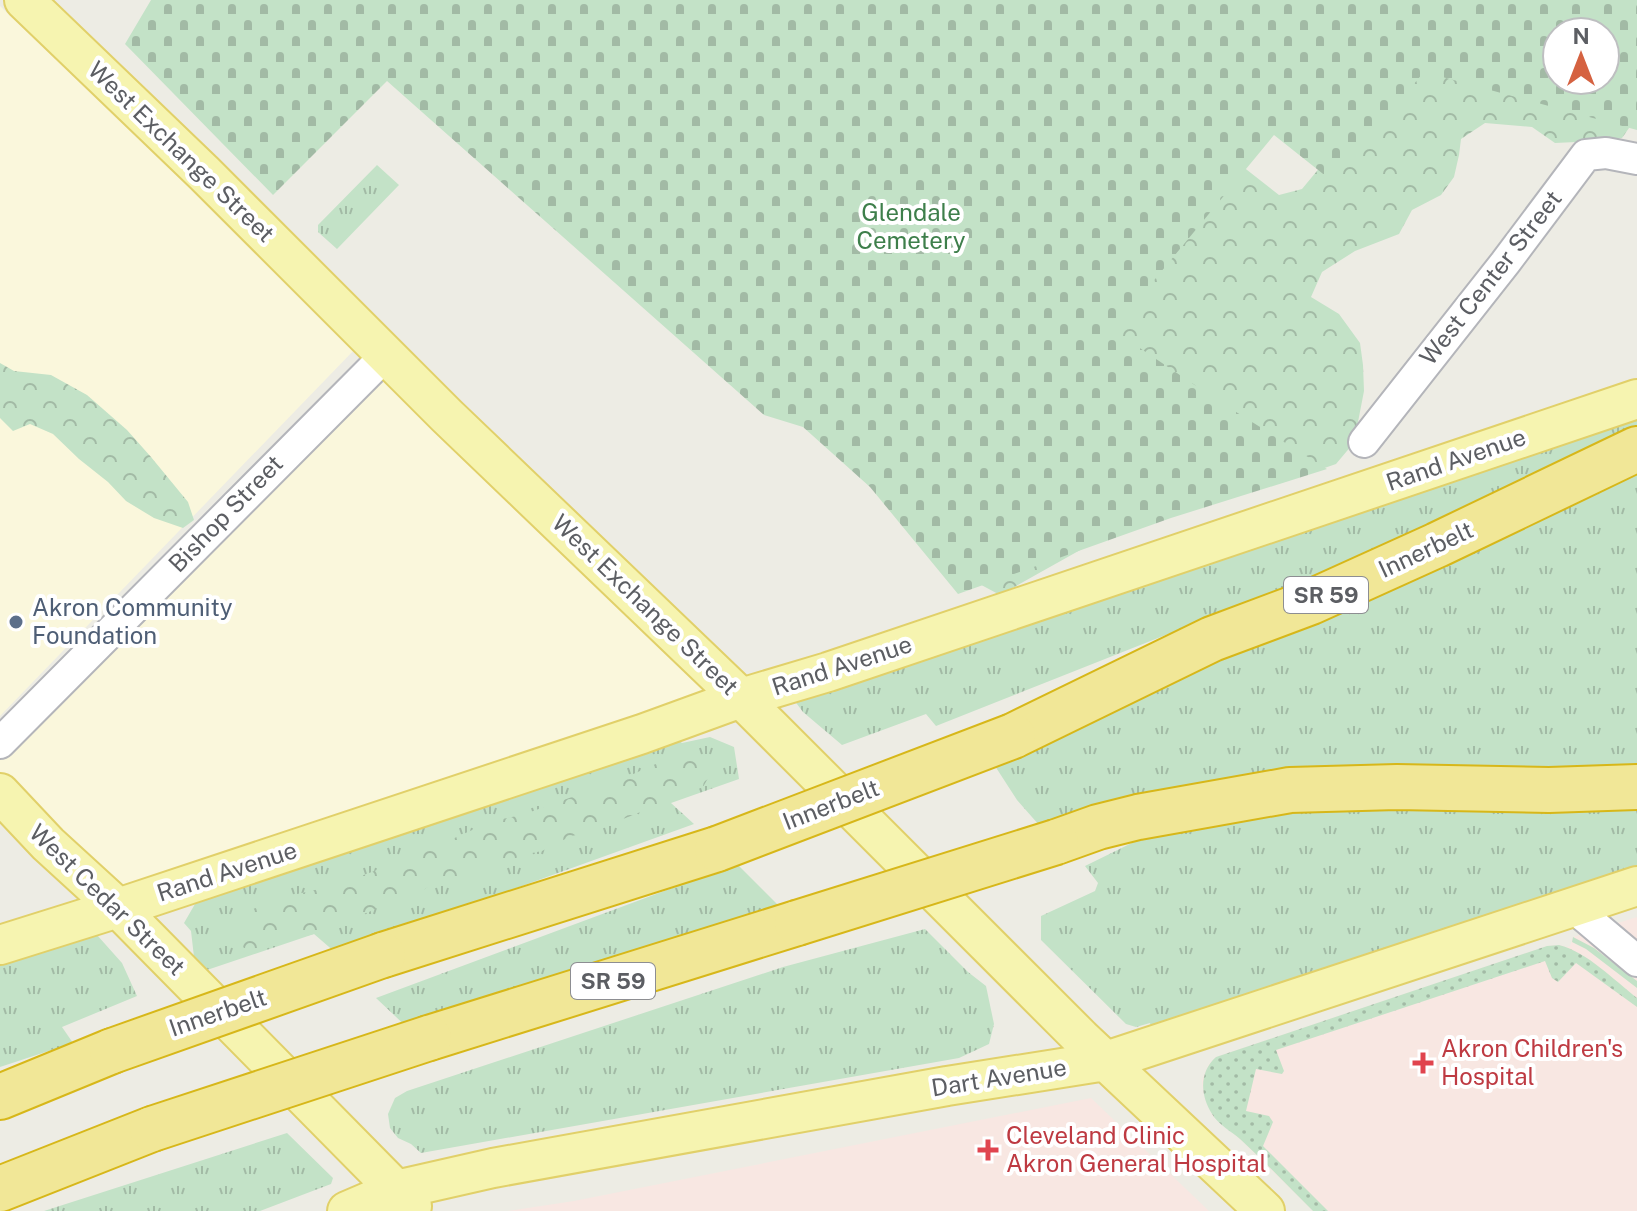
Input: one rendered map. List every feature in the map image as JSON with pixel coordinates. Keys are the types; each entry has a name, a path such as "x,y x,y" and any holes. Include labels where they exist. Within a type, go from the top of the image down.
{"highway":[{"name":"Innerbelt","path":"0,1097 112,1051 383,955 717,849 1013,736 1212,639 1339,589 1637,449"},
{"name":"SR 59","path":"0,1189 152,1129 429,1038 1138,817 1290,790 1637,787"}],"main road":[{"name":"West Exchange Street","path":"24,0 204,173 447,416 741,698 1106,1061 1265,1211"},
{"name":"Rand Avenue","path":"0,945 642,734 741,698 843,667 1637,399"},
{"name":"West Cedar Street","path":"0,793 406,1200"},
{"name":"Dart Avenue","path":"347,1211 406,1200 493,1168 947,1086 1106,1061 1637,886"}],"street":[{"name":"West Center Street","path":"1364,442 1586,155 1606,153 1637,159"},
{"name":"Bishop Street","path":"0,743 386,355"},
{"path":"1574,908 1637,961"}],"shaded area":[{"path":"0,6 356,348 0,716"},
{"path":"386,355 741,698 118,908 0,792 0,743"},
{"name":"Akron Children's Hospital","path":"1637,917 1637,1211 1313,1211 1212,1115 1202,1080 1216,1057 1547,946 1567,947 1573,937"},
{"name":"Cleveland Clinic Akron General Hospital","path":"1091,1098 1209,1211 508,1211 574,1201"}],"green space":[{"name":"Glendale Cemetery","path":"151,0 1637,0 1637,130 1424,72 1332,181 1274,135 1113,330 1327,469 1171,518 958,594 870,487 803,427 764,415 387,81 273,195 125,44"},
{"path":"1396,49 1541,89 1541,96 1566,96 1617,110 1629,128 1622,138 1555,143 1532,127 1485,123 1461,139 1454,177 1441,195 1412,210 1399,234 1355,251 1322,272 1311,297 1339,314 1360,343 1363,365 1364,391 1352,445 1336,464 1281,483 1148,512 1000,595 959,573 951,184 1242,166 1279,195 1302,189 1331,154"},
{"path":"377,165 399,185 337,249 318,232 318,225"},
{"path":"0,363 14,371 51,375 87,395 127,430 151,457 188,502 194,520 183,528 154,518 126,501 53,434 30,424 13,431 0,418"},
{"path":"1637,416 1637,432 1231,618 1206,619 936,726 926,714 842,745 803,712 794,700"},
{"path":"1637,469 1637,771 1039,825 1017,800 995,766 1217,658"},
{"path":"675,737 682,743 710,737 734,747 739,779 671,803 694,824 336,953 314,934 207,970 194,957 191,931 184,923 195,904 214,894"},
{"path":"676,755 694,759 712,771 703,787 457,881 437,879 420,893 401,896 314,934 248,951 238,943 237,924 249,911 275,899 337,885 417,855 492,821 522,815 622,779"},
{"path":"1637,804 1637,868 1152,1030 1150,1023 1136,1027 1126,1024 1041,940 1041,916 1095,891 1098,883 1085,866 1144,837 1258,811"},
{"path":"737,864 784,911 413,1033 376,998"},
{"path":"925,929 986,986 994,1024 989,1044 959,1058 421,1153 398,1138 390,1128 388,1114 395,1098 407,1091 783,967"},
{"path":"97,935 122,963 137,996 62,1027 73,1043 0,1067 0,962 79,936"},
{"path":"1573,937 1594,948 1637,981 1637,988 1572,942"},
{"path":"1559,945 1600,967 1637,998 1637,1007 1576,963 1558,982 1552,978 1545,961 1276,1050 1284,1071 1282,1074 1256,1069 1246,1111 1269,1116 1273,1122 1263,1146 1328,1211 1313,1211 1218,1121 1208,1107 1204,1077 1216,1057 1547,946"},
{"path":"287,1133 333,1178 331,1184 260,1211 44,1211"}],"place":[{"name":"Akron Community Foundation","path":"16,622"},
{"name":"Akron Children's Hospital","path":"1423,1063"},
{"name":"Cleveland Clinic Akron General Hospital","path":"988,1150"}]}
